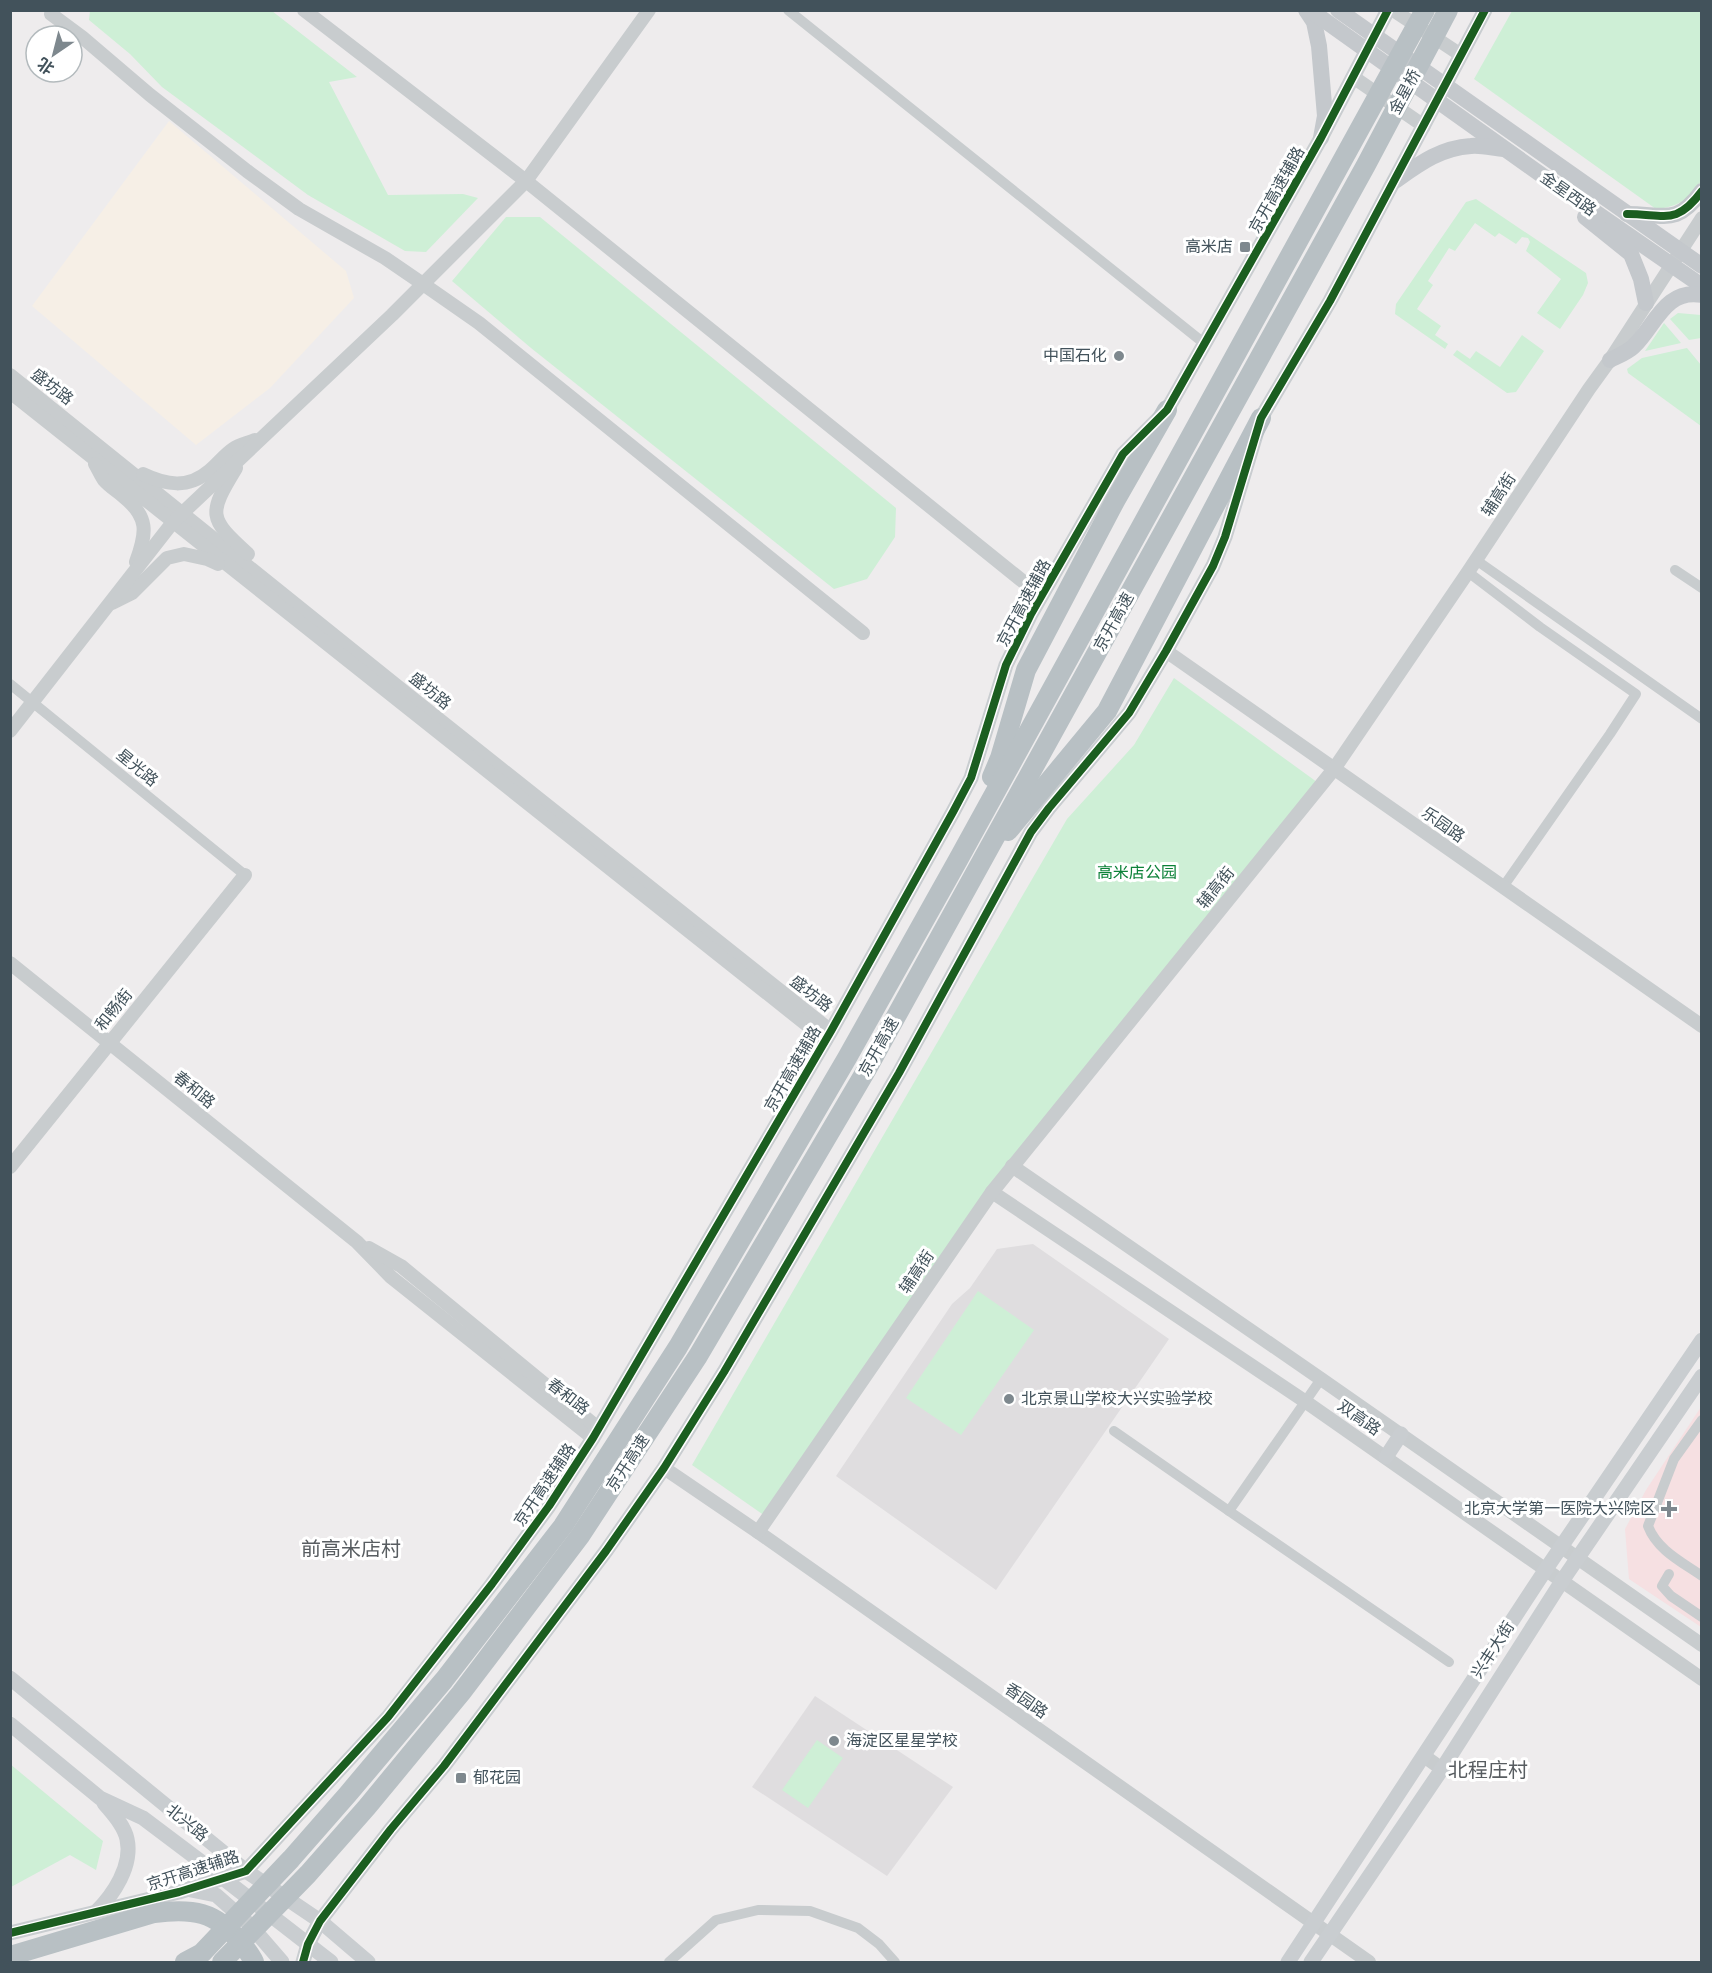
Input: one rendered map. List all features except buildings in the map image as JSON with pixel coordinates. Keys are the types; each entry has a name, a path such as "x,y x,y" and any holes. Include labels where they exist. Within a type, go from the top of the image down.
{"highway":[{"name":"金星桥","path":"1347,155 1425,10"},
{"name":"金星桥","path":"1366,165 1445,15"},
{"name":"京开高速","path":"197,1958 291,1859 444,1680 563,1526 678,1347 847,1058 1347,155"},
{"name":"京开高速","path":"222,1962 308,1874 367,1808 461,1693 580,1536 698,1356 867,1069 1366,165"},
{"path":"958,860 1000,758 1026,670 1115,501 1167,410"},
{"path":"976,870 1107,711 1261,418"},
{"path":"10,1956 154,1913 178,1910 200,1912 217,1919 235,1935 254,1962"},
{"path":"184,1962 197,1958"}],"main road":[{"path":"1308,10 1370,43 1441,92"},
{"path":"1308,10 1314,22 1319,46 1325,116 1321,138"},
{"path":"1338,10 1370,43"},
{"name":"京开高速辅路","path":"10,1933 189,1889 246,1871 388,1717 492,1584 549,1506 596,1433 829,1035 970,778 1006,665 1041,596 1123,454 1167,410 1321,138 1388,10"},
{"path":"303,1962 308,1944 320,1921 391,1828 444,1766 606,1551 664,1468 724,1372 899,1073 1031,832 1129,713 1213,566 1225,537 1261,418 1330,301 1485,10"},
{"name":"金星西路","path":"1441,92 1505,149 1571,196 1675,257 1701,266"},
{"name":"金星西路","path":"1441,92 1627,214 1675,257 1701,286"},
{"path":"1395,181 1432,155 1450,149 1472,146 1505,149"},
{"path":"1627,214 1667,217 1678,214 1689,207 1701,191"},
{"path":"1571,196 1587,220 1631,254 1639,272 1646,303"},
{"path":"1610,360 1634,347 1667,304 1679,298 1701,295"},
{"name":"兴丰大街","path":"1288,1962 1561,1546 1701,1340"},
{"name":"兴丰大街","path":"1311,1962 1442,1769 1577,1558 1701,1376"},
{"path":"1386,1457 1401,1434"},
{"name":"北兴路","path":"10,1678 246,1871 320,1921 368,1962"},
{"name":"北兴路","path":"10,1724 100,1798 143,1818 331,1962"},
{"path":"96,1912 109,1899 127,1859 127,1839 117,1819 100,1798"},
{"path":"189,1889 216,1895 250,1925 282,1962"}],"street":[{"path":"304,10 526,181 1041,596"},
{"path":"10,730 178,517 423,284 526,181 649,10"},
{"path":"788,10 1205,344"},
{"path":"1393,10 1461,55"},
{"path":"51,14 247,171 299,208 385,258 479,323 862,633"},
{"path":"1353,77 1424,126"},
{"name":"辅高街","path":"758,1533 992,1192 1334,769 1610,360 1701,218"},
{"name":"盛坊路","path":"10,375 124,465 238,574 829,1035"},
{"name":"盛坊路","path":"10,392 91,457 274,586 829,1035"},
{"path":"124,465 153,479 178,484 193,482 207,473 233,448 262,437"},
{"path":"244,454 225,486 218,501 216,513 219,525 253,558 274,586"},
{"path":"91,457 105,481 131,502 141,514 144,525 142,543 127,580"},
{"path":"108,605 132,593 167,558 184,554 207,559 238,574"},
{"path":"1472,566 1701,719"},
{"path":"1472,566 1540,627 1636,694 1503,887"},
{"path":"1675,570 1701,588"},
{"name":"乐园路","path":"1166,651 1701,1026"},
{"name":"星光路","path":"10,684 245,875"},
{"name":"和畅街","path":"10,1167 245,875"},
{"name":"春和路","path":"10,963 357,1242 401,1266 596,1433"},
{"name":"双高路","path":"1012,1166 1401,1434 1701,1645"},
{"name":"双高路","path":"992,1192 1306,1402 1701,1679"},
{"path":"1229,1511 1321,1379"},
{"path":"1701,1420 1674,1459 1648,1526 1653,1538 1662,1547 1701,1576"},
{"path":"1114,1431 1449,1662"},
{"name":"香园路","path":"664,1468 1369,1962"},
{"path":"1669,1574 1662,1586 1671,1596 1701,1617"},
{"path":"1424,1756 1442,1769"},
{"path":"669,1962 716,1920 758,1910 810,1911 858,1928 879,1944 895,1962"}],"shaded area":[{"path":"169,121 346,271 354,298 270,388 196,445 32,306"},
{"name":"北京景山学校大兴实验学校","path":"1033,1244 1169,1339 996,1590 836,1476 952,1304 970,1288 997,1249"},
{"name":"北京大学第一医院大兴院区","path":"1701,1407 1701,1627 1629,1579 1625,1529 1646,1490"},
{"name":"海淀区星星学校","path":"815,1696 953,1787 887,1876 752,1787"}],"green space":[{"path":"90,11 272,11 357,77 329,82 388,195 463,194 478,198 426,252 405,251 308,195 162,87 130,54 89,20"},
{"path":"1512,11 1701,11 1701,181 1688,197 1677,204 1656,209 1474,79"},
{"path":"1476,199 1586,273 1588,283 1583,295 1560,329 1537,313 1561,279 1526,251 1530,242 1528,238 1522,237 1516,244 1499,233 1495,237 1475,223 1455,251 1449,248 1428,281 1433,285 1417,309 1441,326 1435,335 1448,344 1445,349 1395,314 1396,304 1466,202"},
{"path":"506,217 540,217 896,508 895,537 867,579 834,589 531,348 452,281"},
{"path":"1678,313 1701,315 1701,338 1689,340 1670,319"},
{"path":"1664,323 1681,343 1645,351"},
{"path":"1522,335 1544,351 1516,392 1507,393 1453,355 1457,350 1470,359 1476,351 1500,367"},
{"path":"1687,348 1701,365 1701,426 1628,373 1627,369 1642,358"},
{"name":"高米店公园","path":"1174,678 1321,785 1037,1134 768,1518 692,1465 1067,819 1134,745"},
{"path":"978,1291 1034,1330 961,1435 906,1398"},
{"path":"817,1740 843,1758 808,1808 782,1790"},
{"path":"10,1764 103,1841 96,1870 70,1855 11,1887"}],"cycle path":[{"path":"10,1933 179,1892 246,1871 388,1717 492,1584 549,1506 593,1438 831,1031 953,812 971,778 1006,665 1031,614 1123,454 1167,410 1321,138 1388,10"},
{"path":"303,1962 308,1944 320,1921 391,1829 444,1766 606,1551 664,1468 724,1372 899,1073 1031,832 1129,713 1213,566 1225,537 1261,418 1330,301 1485,10"},
{"path":"1627,214 1661,216 1677,214 1693,202 1702,191"}],"place":[{"name":"高米店","path":"1245,247"},
{"name":"中国石化","path":"1119,356"},
{"name":"北京景山学校大兴实验学校","path":"1009,1399"},
{"name":"北京大学第一医院大兴院区","path":"1669,1509"},
{"name":"海淀区星星学校","path":"834,1741"},
{"name":"郁花园","path":"461,1778"}],"district":[{"name":"前高米店村","path":"351,1550"},
{"name":"北程庄村","path":"1488,1771"}]}
